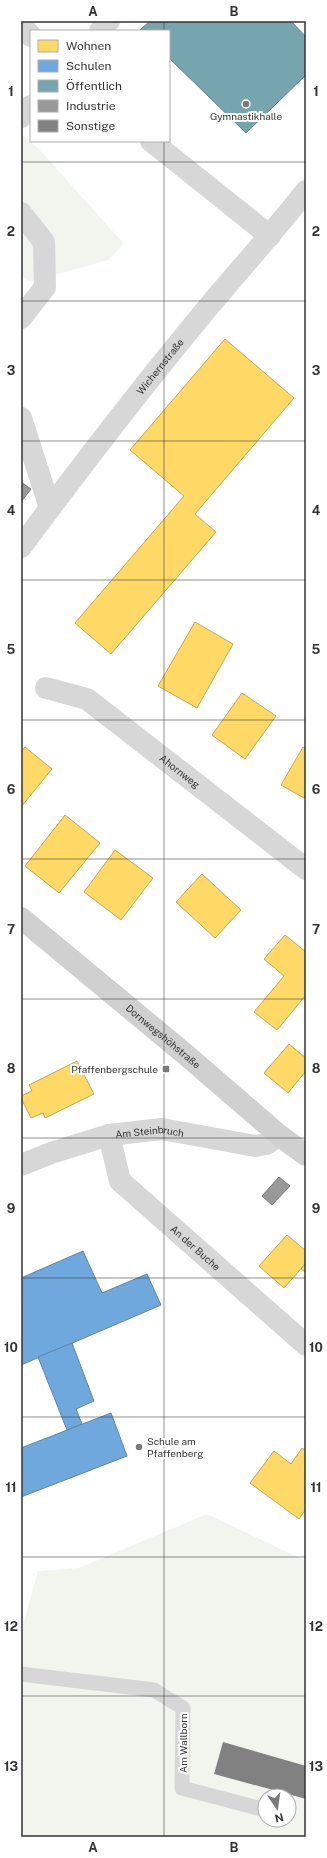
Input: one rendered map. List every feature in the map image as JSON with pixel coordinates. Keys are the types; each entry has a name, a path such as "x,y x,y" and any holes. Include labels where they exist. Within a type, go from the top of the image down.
{"street":[{"path":"101,30 109,21"},
{"path":"21,25 30,35"},
{"path":"21,117 30,107"},
{"path":"152,142 270,236"},
{"name":"Wichernstraße","path":"21,546 99,443 210,304 270,236 306,191"},
{"path":"21,213 44,242 45,287 21,318"},
{"path":"21,418 50,508"},
{"name":"Ahornweg","path":"46,688 87,699 306,869"},
{"name":"Dornwegshöhstraße","path":"21,918 185,1054 280,1136 306,1155"},
{"name":"Am Steinbruch","path":"21,1165 51,1153 109,1135 162,1129 255,1146 266,1144 280,1136"},
{"name":"An der Buche","path":"109,1135 120,1181 306,1345"}],"lane":[{"name":"Am Wallborn","path":"21,1674 154,1690 183,1708 182,1788 257,1808"}],"shaded area":[{"path":"21,134 38,148 124,244 108,260 30,282 21,275"},
{"path":"207,1514 306,1561 306,1837 21,1837 21,1632 38,1571 79,1568"}],"building: Wohnen":[{"path":"225,339 294,398 195,514 216,532 111,654 75,623 184,496 130,450"},
{"path":"195,622 233,644 197,708 158,686"},
{"path":"242,693 276,716 245,759 212,735"},
{"path":"25,747 52,769 21,807 21,752"},
{"path":"303,747 306,749 306,795 304,798 281,785"},
{"path":"65,815 100,843 59,893 25,866"},
{"path":"115,850 153,878 121,920 84,892"},
{"path":"202,874 241,910 215,938 176,902"},
{"path":"285,935 306,952 306,995 277,1030 254,1012 284,976 264,959"},
{"path":"289,1044 306,1058 306,1071 288,1093 264,1073"},
{"path":"77,1061 94,1094 45,1118 43,1113 31,1118 21,1098 21,1096 32,1091 29,1085"},
{"path":"287,1235 306,1251 306,1263 284,1288 259,1266"},
{"path":"306,1263 306,1273 301,1269"},
{"path":"302,1448 306,1451 306,1509 299,1519 250,1483 274,1451 291,1464"}],"building: Schulen":[{"path":"83,1251 102,1293 147,1274 161,1305 21,1365 21,1278"},
{"path":"72,1343 94,1401 76,1409 82,1424 67,1430 38,1357"},
{"path":"111,1413 127,1456 21,1497 21,1448"}],"building: Öffentlich":[{"name":"Gymnastikhalle","path":"150,21 291,21 306,37 306,75 246,133 170,59 170,30 140,30"}],"building: Industrie":[{"path":"21,482 31,489 21,502"},
{"path":"279,1177 290,1186 272,1205 262,1196"}],"building: Sonstige":[{"path":"223,1742 306,1766 306,1799 297,1797 297,1788 266,1788 214,1774"}],"place":[{"name":"Gymnastikhalle","path":"246,104"},
{"name":"Pfaffenbergschule","path":"166,1069"},
{"name":"Schule am Pfaffenberg","path":"139,1447"}]}
